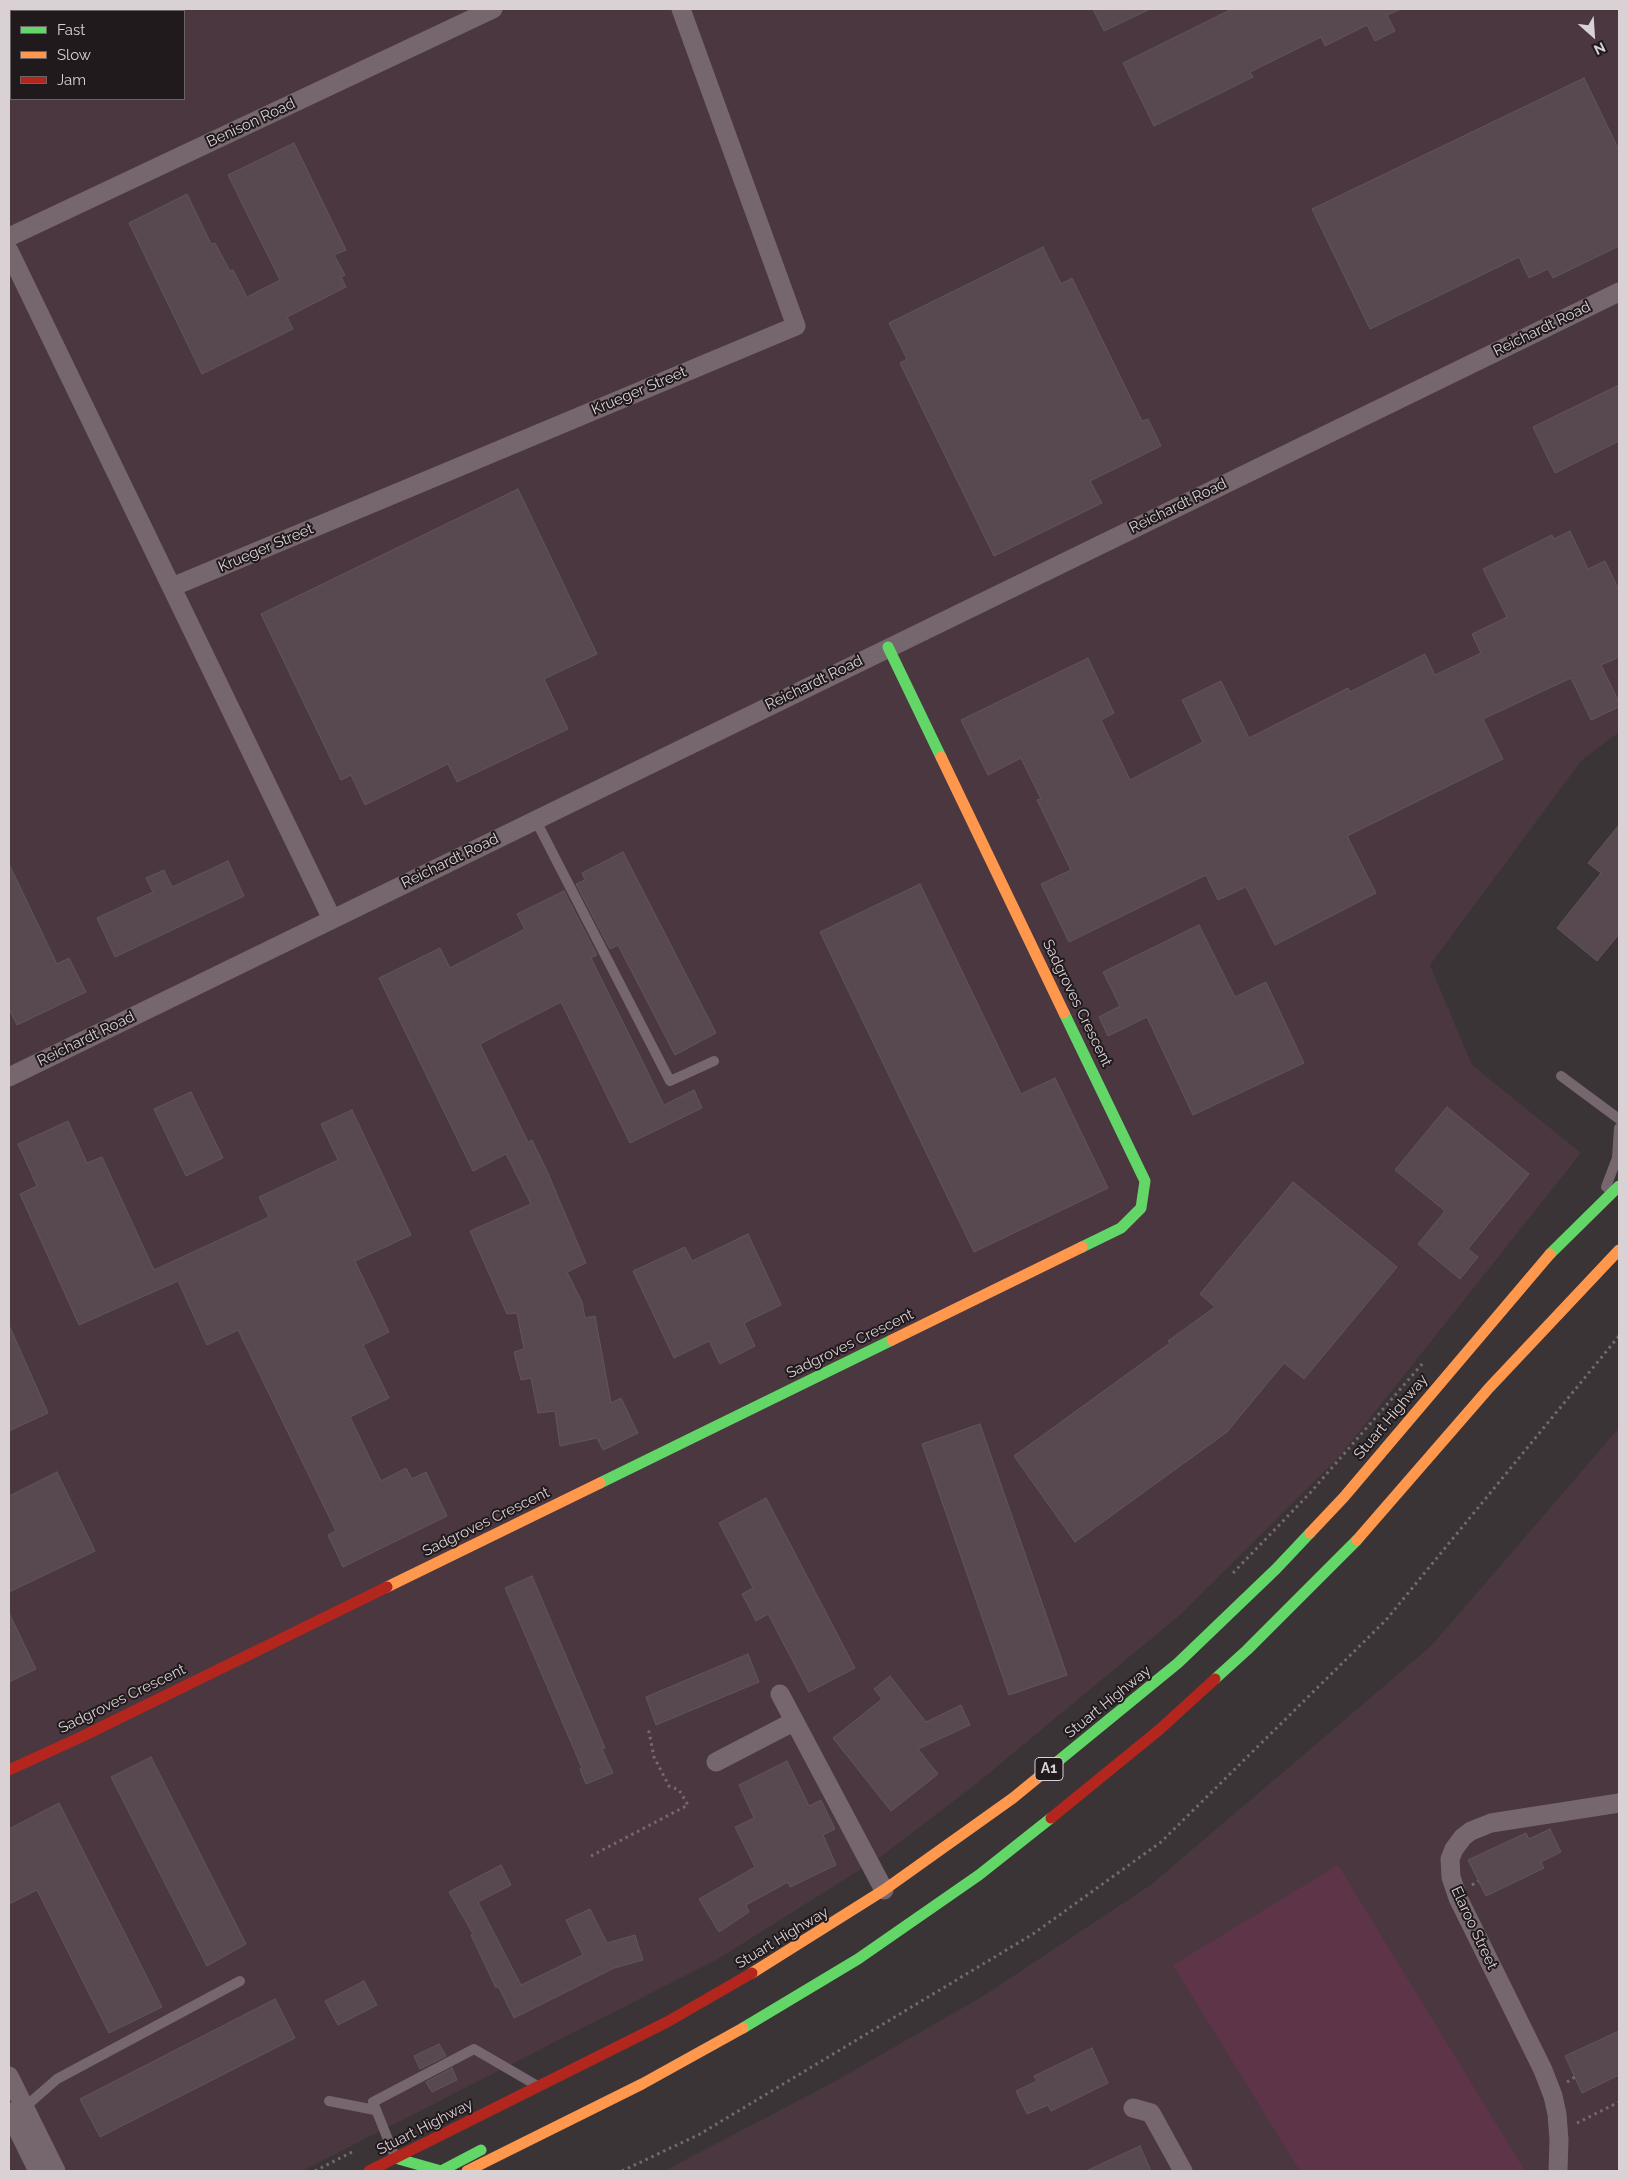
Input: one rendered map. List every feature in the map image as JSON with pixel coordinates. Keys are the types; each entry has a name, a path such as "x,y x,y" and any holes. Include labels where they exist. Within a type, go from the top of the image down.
{"main road":[{"name":"Sadgroves Crescent","path":"9,1770 116,1720 1121,1228 1141,1208 1145,1181 888,647"},
{"name":"Stuart Highway","path":"369,2171 666,2022 769,1964 884,1890 1013,1798 1178,1663 1279,1572 1546,1258 1600,1202 1619,1186"},
{"path":"467,2171 642,2084 760,2019 858,1959 980,1875 1090,1788 1159,1730 1247,1650 1299,1592 1349,1549 1489,1388 1619,1250"},
{"path":"531,2125 573,2118"},
{"path":"395,2158 441,2171 490,2146"}],"street":[{"name":"Benison Road","path":"9,237 492,9"},
{"name":"Krueger Street","path":"172,587 796,326 681,9"},
{"path":"9,251 332,919"},
{"name":"Reichardt Road","path":"9,1077 1619,292"},
{"path":"780,1694 884,1890"},
{"path":"716,1762 794,1722"},
{"name":"Elaroo Street","path":"1558,2171 1557,2114 1548,2082 1458,1898 1451,1877 1450,1859 1454,1849 1463,1838 1472,1830 1490,1823 1619,1803"},
{"path":"9,2076 17,2110 38,2171"},
{"path":"1133,2108 1152,2112 1183,2171"},
{"path":"17,2110 56,2171"}],"lane":[{"path":"535,819 670,1080 714,1061"},
{"path":"1561,1076 1619,1119"},
{"path":"1600,1202 1615,1166 1619,1128"},
{"path":"17,2110 57,2078 86,2061 240,1981"},
{"path":"395,2158 373,2102 474,2049 539,2086"},
{"path":"329,2101 375,2110"}],"path":[{"path":"622,2171 700,2134 1033,1934 1161,1842 1386,1620 1619,1336"},
{"path":"1230,1577 1315,1487 1429,1356"},
{"path":"591,1856 688,1805 679,1790 669,1786 654,1757 648,1727"},
{"path":"1558,2132 1619,2102"}],"shaded area":[{"path":"9,9 1619,9 1619,732 1581,761 1430,965 1472,1065 1581,1153 1339,1457 1180,1615 971,1788 880,1857 718,1959 302,2171 9,2171"},
{"path":"1619,1428 1619,2171 664,2171 832,2083 983,1996 1152,1884 1431,1646"},
{"path":"1338,1865 1525,2171 1300,2171 1173,1965"}],"building":[{"path":"1093,9 1150,9 1104,31"},
{"path":"1232,9 1401,9 1387,15 1395,31 1375,41 1367,25 1325,46 1321,37 1250,72 1253,77 1154,126 1123,63"},
{"path":"1584,78 1619,150 1619,246 1553,278 1548,269 1529,278 1519,257 1370,329 1312,209"},
{"path":"294,143 346,250 334,255 345,275 341,277 346,287 287,317 293,329 202,374 129,223 187,194 211,244 215,243 230,271 233,270 247,297 280,280 228,175"},
{"path":"1043,247 1061,284 1072,278 1142,421 1148,419 1161,446 1090,481 1102,503 994,556 900,363 907,359 889,323"},
{"path":"1619,385 1619,441 1555,473 1533,427"},
{"path":"518,489 597,654 544,679 568,729 457,782 448,764 365,805 351,775 341,780 261,614"},
{"path":"1570,531 1588,569 1605,561 1619,590 1619,657 1601,665 1619,702 1619,707 1591,720 1571,678 1483,719 1503,759 1347,836 1376,893 1275,945 1246,887 1218,900 1206,875 1069,942 1041,884 1071,870 1037,800 1041,799 1021,758 988,775 961,720 1088,658 1114,713 1101,720 1130,780 1203,742 1182,700 1221,681 1249,738 1348,688 1350,692 1425,654 1435,675 1481,653 1472,634 1507,617 1483,569 1552,535 1554,539"},
{"path":"1619,825 1619,934 1597,961 1557,928 1601,873 1588,863"},
{"path":"623,852 716,1033 675,1055 618,945 610,949 576,884 585,880 582,873"},
{"path":"228,861 244,896 115,957 97,918 153,892 146,878 164,870 172,887"},
{"path":"9,864 57,964 69,958 86,992 17,1025 9,1009"},
{"path":"920,884 1021,1094 1055,1078 1108,1188 974,1252 820,932"},
{"path":"564,891 597,955 591,958 664,1105 694,1090 702,1108 630,1143 561,1002 480,1044 528,1142 532,1140 586,1263 567,1272 582,1302 585,1318 595,1316 611,1403 621,1398 638,1433 603,1450 597,1438 560,1446 555,1411 538,1413 531,1378 521,1380 514,1352 524,1349 517,1313 507,1314 470,1231 531,1204 506,1154 473,1171 379,978 440,948 450,968 525,929 517,914"},
{"path":"1199,925 1235,997 1266,982 1304,1063 1193,1115 1147,1017 1108,1036 1099,1017 1120,1006 1103,972"},
{"path":"191,1092 223,1158 186,1176 154,1109"},
{"path":"1447,1107 1529,1174 1468,1249 1478,1257 1460,1279 1418,1244 1445,1211 1395,1170"},
{"path":"352,1110 411,1235 355,1261 389,1332 363,1345 389,1398 350,1417 381,1481 406,1468 412,1479 426,1472 447,1516 343,1567 328,1535 336,1531 238,1330 207,1345 178,1281 79,1325 20,1194 37,1186 18,1144 68,1121 87,1163 102,1157 154,1270 269,1217 259,1197 338,1160 321,1124"},
{"path":"1293,1182 1397,1267 1304,1379 1284,1363 1227,1432 1075,1542 1014,1456 1170,1343 1168,1341 1215,1307 1200,1294"},
{"path":"748,1234 781,1305 744,1323 755,1346 720,1364 709,1341 674,1358 633,1271 685,1247 692,1261"},
{"path":"9,1325 48,1413 9,1431"},
{"path":"980,1424 1067,1675 1009,1695 922,1444"},
{"path":"57,1472 95,1551 9,1592 9,1496"},
{"path":"766,1498 855,1668 809,1692 768,1614 756,1621 742,1594 753,1588 719,1523"},
{"path":"532,1576 605,1748 602,1749 613,1773 586,1784 580,1769 582,1768 505,1588"},
{"path":"9,1613 36,1669 9,1682"},
{"path":"748,1654 759,1682 656,1725 646,1697"},
{"path":"890,1676 926,1722 961,1705 970,1725 918,1749 938,1774 891,1811 833,1738 882,1699 874,1689"},
{"path":"151,1757 246,1944 207,1966 111,1777"},
{"path":"787,1761 809,1806 821,1800 835,1829 823,1835 836,1865 790,1887 788,1882 746,1905 749,1912 719,1932 699,1899 755,1867 735,1827 754,1818 739,1785"},
{"path":"59,1803 162,2007 109,2033 37,1890 9,1904 9,1829"},
{"path":"1550,1829 1561,1852 1541,1862 1544,1868 1486,1896 1468,1860 1526,1833 1529,1839"},
{"path":"501,1865 511,1885 478,1902 521,1985 583,1955 566,1920 590,1909 607,1943 635,1935 643,1960 614,1968 514,2018 498,1986 496,1988 471,1935 473,1934 449,1892"},
{"path":"364,1981 377,2005 338,2025 325,2001"},
{"path":"275,1999 295,2038 100,2137 80,2099"},
{"path":"1619,2031 1619,2075 1582,2093 1565,2056"},
{"path":"439,2044 446,2056 420,2069 414,2056"},
{"path":"1092,2048 1108,2083 1051,2111 1048,2105 1027,2114 1016,2091 1037,2081 1034,2076"},
{"path":"452,2068 457,2080 432,2092 426,2082"},
{"path":"1140,2146 1151,2171 1086,2171"}],"traffic: fast":[{"path":"888,647 941,757"},
{"path":"1064,1013 1145,1181 1141,1208 1121,1228 1082,1247"},
{"path":"1550,1254 1619,1186"},
{"path":"600,1483 892,1340"},
{"path":"1057,1762 1178,1663 1276,1569 1310,1533"},
{"path":"1215,1679 1247,1650 1357,1540"},
{"path":"743,2028 858,1959 979,1875 1051,1818"},
{"path":"395,2158 441,2171 481,2150"}],"traffic: slow":[{"path":"941,757 1064,1013"},
{"path":"892,1340 1082,1247"},
{"path":"1357,1540 1489,1388 1619,1250"},
{"path":"1310,1533 1344,1497 1550,1254"},
{"path":"387,1587 600,1483"},
{"path":"752,1973 884,1890 1013,1798 1057,1762"},
{"path":"467,2171 642,2084 743,2028"}],"traffic: jam":[{"path":"9,1770 81,1737 387,1587"},
{"path":"1051,1818 1159,1730 1215,1679"},
{"path":"369,2171 667,2022 752,1973"}]}
